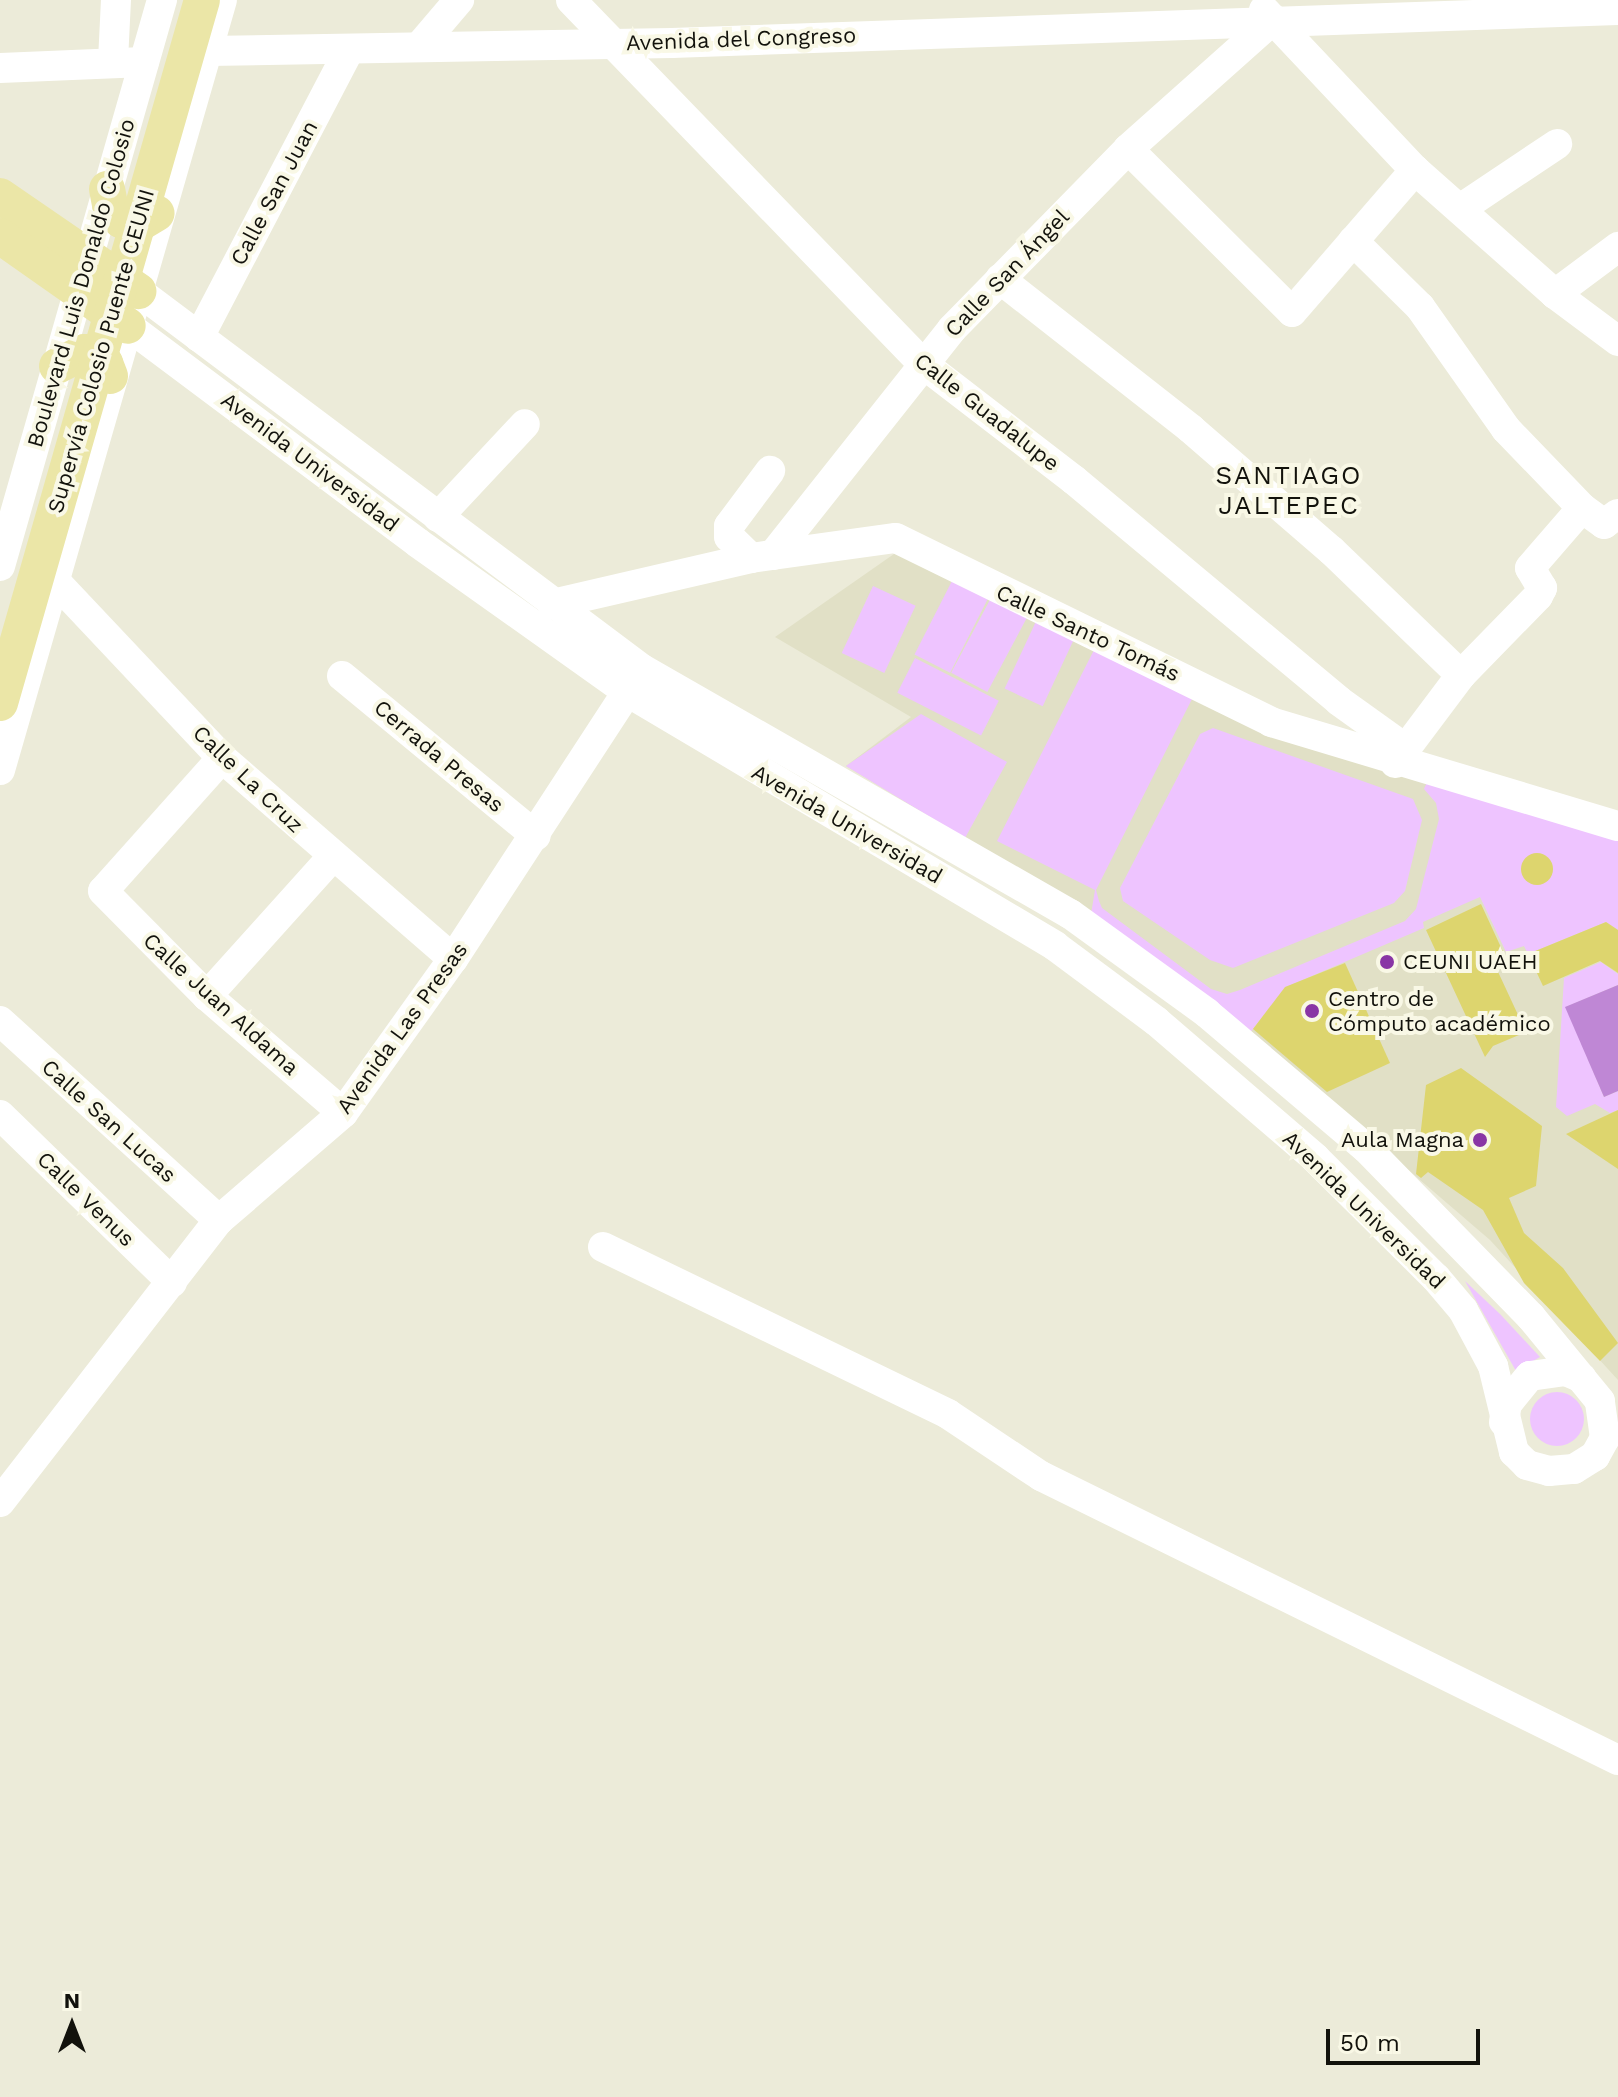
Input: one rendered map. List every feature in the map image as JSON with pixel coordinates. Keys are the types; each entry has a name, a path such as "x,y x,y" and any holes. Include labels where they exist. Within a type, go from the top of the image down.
{"main road":[{"name":"Supervía Colosio Puente CEUNI","path":"0,634 178,0"},
{"name":"Supervía Colosio Puente CEUNI","path":"0,703 202,0"},
{"path":"107,189 115,214 132,224 165,205"},
{"name":"Avenida Universidad","path":"0,196 138,291"},
{"name":"Avenida Universidad","path":"0,236 128,326"},
{"path":"57,366 75,353 95,355 105,363 112,385"}],"street":[{"path":"113,61 116,0"},
{"name":"Boulevard Luis Donaldo Colosio","path":"0,566 162,0"},
{"path":"0,770 57,583 222,0"},
{"path":"419,47 459,0"},
{"name":"Calle Guadalupe","path":"571,0 922,363 1074,480 1339,701 1400,756"},
{"path":"1318,18 1343,0"},
{"path":"1264,10 1415,170 1555,294 1618,341"},
{"name":"Avenida del Congreso","path":"208,51 615,43 1264,10 1318,18 1618,10"},
{"name":"Calle San Ángel","path":"762,557 922,363 1000,279 1264,10"},
{"name":"Calle San Juan","path":"199,337 349,50"},
{"path":"0,68 144,62"},
{"path":"1460,209 1557,144"},
{"path":"1128,149 1292,312 1415,170"},
{"path":"1353,241 1420,307 1506,429 1601,515 1530,568 1542,588 1538,596 1461,675 1400,756"},
{"path":"1555,294 1618,247"},
{"path":"1000,279 1191,429 1332,551 1461,675"},
{"name":"Avenida Universidad","path":"138,291 552,604 634,680 1070,914 1207,1013 1366,1148 1449,1228 1591,1390 1618,1426"},
{"name":"Avenida Universidad","path":"128,326 418,543 1055,946 1156,1021 1315,1158 1436,1278 1463,1310 1487,1354 1514,1452 1527,1465 1549,1471 1574,1469 1606,1457 1605,1438 1591,1390"},
{"path":"438,517 525,424"},
{"path":"762,557 729,537 729,526 770,471"},
{"name":"Calle Santo Tomás","path":"552,604 762,557 896,538 1271,722 1400,756 1618,826"},
{"name":"Calle La Cruz","path":"57,583 222,758 332,857 453,959"},
{"name":"Cerrada Presas","path":"342,676 536,836"},
{"name":"Avenida Las Presas","path":"0,1502 219,1220 343,1113 536,836 634,680"},
{"name":"Calle Juan Aldama","path":"222,758 103,891 207,996 343,1113"},
{"path":"207,996 332,857"},
{"name":"Calle San Lucas","path":"0,1021 219,1220"},
{"name":"Calle Venus","path":"0,1115 172,1282"},
{"path":"603,1247 948,1414 1041,1476 1618,1760"},
{"path":"1504,1422 1507,1404 1530,1376 1566,1371 1591,1390"}],"shaded area":[{"name":"CEUNI UAEH","path":"904,547 1091,638 1618,838 1618,1380 1490,1240 1222,1010 1091,914 846,766 911,717 775,637"},
{"path":"954,577 990,595 950,673 915,655"},
{"path":"873,586 916,606 884,673 842,653"},
{"path":"992,596 1028,615 987,692 951,673"},
{"path":"1038,617 1076,635 1043,706 1005,689"},
{"path":"1095,648 1193,697 1096,890 1099,901 1102,908 1211,989 1227,994 1240,990 1405,921 1416,909 1439,819 1436,803 1424,789 1428,780 1618,838 1618,930 1606,922 1528,954 1524,946 1506,952 1480,897 1423,922 1424,928 1286,987 1249,1034 1091,914 1095,890 997,841"},
{"path":"915,658 999,701 981,735 897,693"},
{"path":"921,714 1007,762 965,838 846,766"},
{"path":"1213,728 1413,799 1422,820 1405,891 1394,903 1233,968 1210,960 1123,901 1120,888 1200,734"},
{"path":"1601,962 1618,974 1618,985 1566,1007 1604,1097 1618,1091 1618,1110 1610,1113 1595,1104 1567,1116 1556,1107 1564,978"},
{"path":"1618,985 1618,1091 1604,1097 1565,1007"},
{"path":"1465,1281 1500,1314 1540,1357 1516,1371"},
{"path":"1557,1392 1576,1400 1584,1419 1576,1438 1557,1446 1538,1438 1530,1419 1538,1400"}],"building":[{"path":"1537,853 1548,858 1553,869 1548,880 1537,885 1526,880 1521,869 1526,858"},
{"path":"1481,904 1505,956 1493,961 1526,1032 1493,1046 1485,1057 1426,930"},
{"path":"1606,922 1618,930 1618,973 1600,961 1543,986 1528,954"},
{"name":"Centro de Cómputo académico","path":"1345,963 1390,1063 1327,1092 1253,1029 1285,987"},
{"name":"Aula Magna","path":"1461,1068 1542,1126 1536,1186 1509,1198 1524,1233 1563,1268 1618,1343 1600,1361 1524,1283 1483,1210 1428,1172 1421,1178 1416,1174 1426,1085"},
{"path":"1618,1110 1618,1169 1566,1134"}],"place":[{"name":"CEUNI UAEH","path":"1387,962"},
{"name":"Centro de Cómputo académico","path":"1312,1011"},
{"name":"Aula Magna","path":"1480,1140"}],"district":[{"name":"SANTIAGO JALTEPEC","path":"1289,491"}]}
